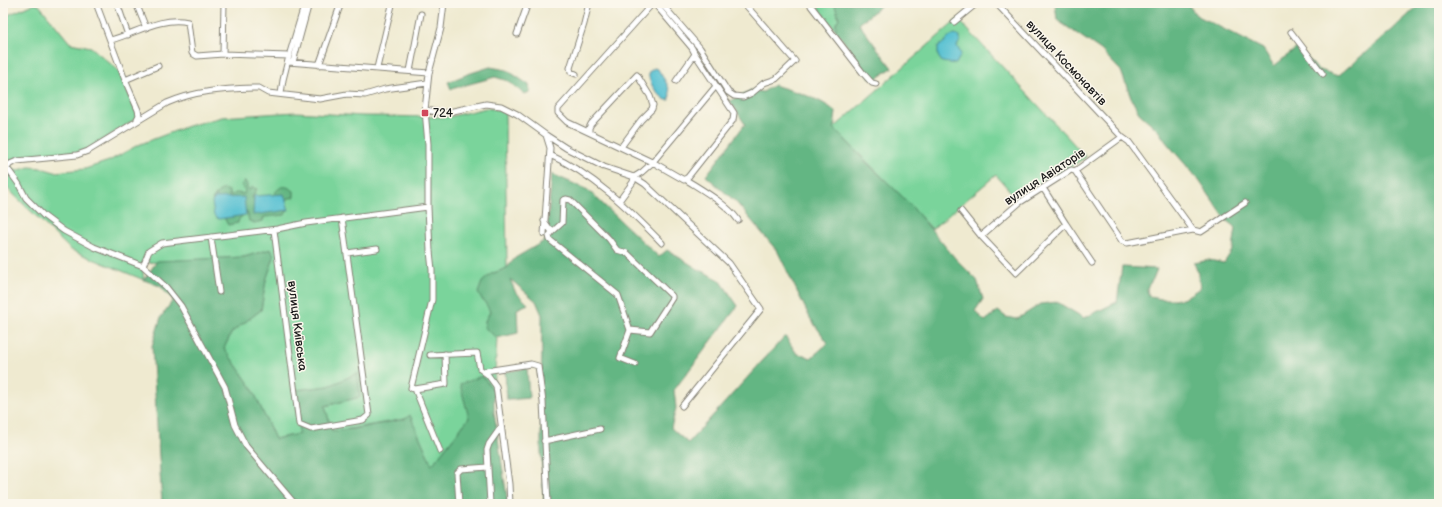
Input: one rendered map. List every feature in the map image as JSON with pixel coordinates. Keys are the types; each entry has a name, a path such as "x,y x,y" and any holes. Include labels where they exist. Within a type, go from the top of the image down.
{"street":[{"path":"96,3 138,110 139,115 136,120"},
{"path":"117,3 128,34"},
{"path":"136,3 146,28"},
{"path":"223,54 224,3"},
{"path":"281,94 307,3"},
{"path":"319,65 341,3"},
{"path":"377,68 392,5 390,3"},
{"path":"440,451 415,389 411,388 432,300 432,270 428,207 428,144 425,110 427,83 441,28 444,3"},
{"path":"517,34 528,3"},
{"path":"576,74 571,72 570,68 589,3"},
{"path":"685,179 733,120 734,113 685,37 654,3 558,108 558,113 567,122 684,180 685,179 710,195 738,220"},
{"path":"661,3 700,48 726,89 734,96 743,97 752,93 764,83 776,79 795,62 795,60 744,3"},
{"path":"954,22 977,3"},
{"name":"вулиця Космонавтів","path":"996,3 1129,142 1193,230"},
{"path":"811,4 863,73 876,84"},
{"path":"410,71 421,14"},
{"path":"111,40 164,22 180,20 188,22 192,54 197,56 223,54 290,60 319,65 377,68 429,73"},
{"path":"1291,32 1323,74"},
{"path":"676,81 695,54"},
{"path":"125,80 158,66"},
{"path":"589,132 591,124 637,75 650,96 653,104 652,109 641,120 621,148"},
{"path":"295,504 246,446 240,436 235,425 225,386 181,306 166,287 143,266 94,247 64,231 31,204 5,167 17,161 77,154 88,151 162,105 178,98 209,91 259,88 268,94 281,94 320,99 347,94 365,95 385,89 427,83"},
{"path":"618,201 633,182 634,177 652,163 716,86"},
{"path":"425,110 444,113 486,104 494,104 509,109 566,148 598,164 634,177 645,184 729,263 762,309 682,406"},
{"path":"544,234 550,155 550,148 546,135"},
{"name":"вулиця Авіаторів","path":"981,236 1019,203 1071,170 1075,171 1122,136"},
{"path":"550,155 586,175 618,201 662,243"},
{"path":"1075,171 1122,241 1127,244 1193,230 1201,232 1245,202"},
{"path":"1043,188 1092,263"},
{"path":"630,330 650,332 672,296 627,253 617,250 609,239 570,200 563,200 562,223 549,236 550,240 618,295 630,330 620,358 635,364"},
{"path":"143,266 149,251 162,242 274,230 342,218 428,207"},
{"path":"961,211 981,236 1016,273 1066,224"},
{"path":"342,218 347,253 377,249"},
{"path":"544,221 552,232"},
{"name":"вулиця Київська","path":"274,230 299,424 310,429 363,420 369,415 347,253"},
{"path":"211,237 219,292"},
{"path":"430,355 477,353 480,370 485,373 496,386 509,484 510,504"},
{"path":"415,389 446,384 445,354"},
{"path":"485,373 485,371 523,365 531,364 538,366 543,402 548,504"},
{"path":"490,504 487,450 489,444 501,427"},
{"path":"544,441 600,429"},
{"path":"458,504 457,473 462,469 488,467"}],"green space":[{"path":"815,3 832,3 835,6 839,18 836,23 836,31"},
{"path":"832,3 884,3 859,24 892,68 877,78 870,78 836,31 836,23 839,18 835,6"},
{"path":"1055,3 1187,3 1196,15 1263,49 1274,66 1298,47 1317,69 1338,76 1421,3 1439,3 1439,504 544,504 541,450 542,315 536,301 510,279 515,291 528,304 517,309 518,333 497,338 485,328 485,321 490,312 478,293 482,282 491,274 507,268 515,258 546,240 552,174 588,190 659,257 667,250 698,269 720,280 738,306 674,390 676,408 671,428 688,443 785,336 797,354 811,358 828,343 810,318 778,252 736,202 706,176 745,124 730,101 751,90 763,92 774,85 822,102 836,112 834,128 868,164 908,202 955,258 977,280 983,299 975,311 985,321 998,311 1006,317 1017,319 1041,304 1057,302 1084,318 1117,302 1122,267 1157,269 1153,279 1147,287 1150,297 1161,299 1183,299 1200,288 1198,273 1194,263 1209,260 1224,263 1233,249 1236,228 1227,221 1198,179 1166,142 1158,130 1139,113 1131,98 1121,71 1101,50 1057,20"},
{"path":"34,4 39,5 70,43 91,47 119,71 137,113 136,119 81,152 21,158 7,162 16,171 29,167 41,168 55,172 85,169 109,161 138,145 188,126 222,117 295,112 363,116 448,117 486,108 505,111 507,268 491,274 482,300 488,304 490,312 485,321 497,338 494,391 482,376 469,418 432,465 410,416 405,419 332,432 325,406 360,397 358,373 329,386 296,390 299,434 275,439 252,388 224,348 232,332 261,310 266,280 274,257 271,249 244,257 142,263 144,280 71,250 6,187 3,187 3,17"},
{"path":"958,19 1086,157 1018,200 996,175 932,229 834,128"},
{"path":"490,67 507,70 529,85 530,92 524,94 508,81 495,77 451,89 448,82"},
{"path":"245,181 247,188 250,190 252,187 257,189 252,197 254,200 271,199 278,189 283,187 290,188 294,191 294,197 286,199 287,210 285,215 264,217 263,221 254,223 249,221 247,212 239,219 238,223 228,225 217,204 212,200 218,192 224,189 229,191 229,196 236,193 244,194 245,190 241,185"},
{"path":"271,249 274,257 266,280 261,310 232,332 224,348 252,388 275,439 299,434 296,390 329,386 358,373 360,397 325,406 332,431 353,429 405,419 410,415 432,465 469,418 460,384 482,376 494,391 494,412 508,504 162,504 152,346 161,317 173,300 160,286 144,280 157,261 244,257"},
{"path":"527,368 529,398 507,400 505,372"}],"water":[{"path":"955,34 960,36 960,41 957,46 961,54 956,64 942,62 938,56 938,46 943,44 950,36"},
{"path":"654,68 658,69 669,88 669,100 666,100 659,94 651,84 649,72"},
{"path":"284,194 289,210 253,215 254,196"},
{"path":"244,197 246,215 219,219 214,216 212,202 215,198"}],"place":[{"name":"724","path":"425,113"}]}
